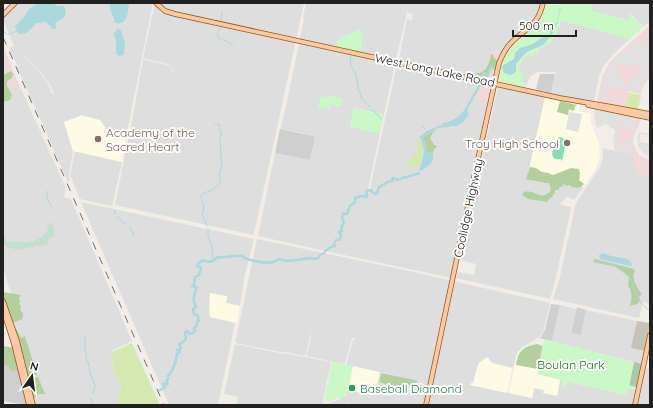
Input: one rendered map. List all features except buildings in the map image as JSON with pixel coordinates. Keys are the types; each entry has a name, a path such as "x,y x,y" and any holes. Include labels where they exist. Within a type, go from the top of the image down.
{"main road":[{"path":"3,15 15,3"},
{"name":"West Long Lake Road","path":"156,3 170,13 613,108 650,118"},
{"name":"Coolidge Highway","path":"427,405 499,70 505,54 510,47 538,21 543,12 544,3"},
{"name":"West Long Lake Road","path":"641,115 650,114"},
{"path":"3,301 5,312 17,346 25,379 29,405"},
{"path":"635,405 650,335"},
{"path":"26,385 33,405"}],"shaded area":[{"path":"17,3 153,3 126,137 110,134 81,116 64,122 73,151 69,174 70,180 68,182 9,48 14,46 3,20 3,16","holes":["14,46 39,70 49,83 54,94 52,94 48,83 38,70"]},
{"path":"155,3 304,3 253,235 115,205 143,59 170,66 168,64 143,58"},
{"path":"306,3 542,3 535,19 502,52 491,51 488,65 479,78 399,60 407,19 412,20 413,14 407,12 396,59 300,39"},
{"path":"593,3 650,3 650,21 643,27 631,14 629,20 591,11"},
{"path":"560,20 630,39 612,55 603,67 599,77 594,102 551,93 556,72 537,72 530,77 527,84 522,83 519,67 524,58 530,54 533,56 534,53 537,53 539,49 548,43 557,32"},
{"path":"650,25 650,77 644,85 641,94 629,91 626,108 597,102 602,77 609,63"},
{"path":"636,41 650,44 650,56 628,51 629,46"},
{"path":"299,44 395,64 384,114 354,108 350,126 380,133 369,183 369,193 397,65 481,82 489,102 452,278 258,236 275,153 310,160 315,138 313,136 281,129"},
{"path":"3,45 16,77 21,89 3,85"},
{"path":"491,51 502,52 489,102 472,98 480,85 481,82 479,78 488,65"},
{"path":"623,52 650,57 650,70 642,68 650,73 649,76 645,81 635,75 640,69 637,63 625,66 618,61 614,67 618,69 620,77 624,79 624,84 629,86 634,76 644,82 640,93 607,86 604,100 599,100 602,86 604,85 602,84 606,72 612,61"},
{"path":"540,74 555,74 551,93 536,89"},
{"path":"3,85 21,89 66,188 64,197 71,199 132,341 111,351 114,371 121,387 117,405 34,405 13,323 3,297 11,293 3,268"},
{"path":"498,87 545,97 528,174 583,187 574,200 569,197 558,204 571,207 571,209 550,299 456,278 458,272 474,275 476,264 460,260"},
{"name":"Troy High School","path":"545,97 580,105 579,111 591,114 591,123 599,144 600,156 595,170 583,187 528,174"},
{"path":"596,108 641,118 633,143 639,155 650,160 650,176 637,173 634,155 614,150 615,143 613,142 616,127 605,124 597,128 594,118"},
{"path":"598,110 618,114 615,126 618,127 616,136 618,137 617,145 626,146 627,139 632,141 632,153 615,149 615,142 613,141 615,130 610,128 610,126 614,126 605,124 600,126 598,125 596,112"},
{"path":"569,112 582,114 578,132 566,129"},
{"name":"Academy of the Sacred Heart","path":"81,115 100,120 110,134 126,137 122,162 73,151 64,122"},
{"path":"622,116 637,119 635,131 620,128"},
{"path":"280,129 313,136 315,138 310,160 275,153"},
{"path":"639,132 650,134 650,136 641,134 639,141 650,143 650,156 643,153 638,146 637,137"},
{"path":"603,148 634,155 637,173 650,176 650,304 643,302 639,318 553,299 560,277 575,206 600,167 603,157"},
{"path":"75,151 122,162 112,206 80,199 70,175"},
{"path":"81,202 254,239 245,275 240,306 226,303 227,296 210,317 235,323 217,405 169,405"},
{"path":"257,239 550,303 543,333 521,348 516,356 513,368 492,363 488,357 477,368 473,383 471,385 532,398 534,388 544,390 544,392 557,396 560,380 626,395 628,388 636,390 633,405 429,405 433,384 429,383 424,405 356,405 347,403 342,405 323,405 324,403 327,404 336,401 347,395 348,390 375,395 378,382 387,383 393,386 407,387 416,380 346,365 353,340 355,340 355,338 352,338 344,364 306,356 310,344 311,330 308,346 304,356 235,343"},
{"path":"210,293 227,296 226,303 240,306 237,323 210,317"},
{"path":"551,304 560,305 552,341 539,338 545,330"},
{"path":"560,305 576,309 571,333 581,335 586,310 637,321 632,348 645,351 641,364 552,341"},
{"path":"577,307 586,310 581,335 571,333"},
{"path":"637,321 650,323 645,351 631,348"},
{"path":"235,344 331,362 322,405 236,405 238,397 224,394"},
{"path":"3,346 14,348 27,403 26,405 3,401"},
{"path":"518,351 541,356 537,374 560,380 557,396 543,393 544,390 534,388 532,398 509,393"},
{"path":"487,357 492,363 512,368 507,393 470,385 473,383 479,363"},
{"path":"353,366 379,372 374,395 348,390"},
{"path":"645,368 650,369 650,405 637,405"}],"green space":[{"path":"561,3 593,3 591,11 629,20 630,14 643,27 630,39 561,20 557,32 550,44 548,43 539,49 533,56 530,54 524,58 519,67 523,77 522,82 527,84 526,87 499,81 502,64 507,53 536,26 546,5 560,5"},
{"path":"360,29 363,37 360,52 337,47 338,41 341,38"},
{"path":"491,54 498,62 496,70 491,69 488,77 485,75 484,79 478,77 476,74 485,69"},
{"path":"11,71 13,74 12,78 7,81 7,86 12,95 10,100 3,102 3,75"},
{"path":"629,93 641,95 638,110 626,108"},
{"path":"321,95 325,98 328,97 328,95 343,99 342,104 339,107 330,104 329,110 318,107"},
{"path":"560,101 577,105 575,106 574,111 569,109 568,115 557,112"},
{"path":"354,108 384,114 380,133 350,127"},
{"path":"438,129 433,132 430,138 437,147 433,152 428,153 426,150 427,146 425,146 426,144 423,138 430,133"},
{"path":"559,137 563,138 566,142 562,161 561,159 554,158 552,154 555,141"},
{"path":"417,138 420,138 423,147 418,168 409,166 407,163 416,152 418,152 416,151 418,145"},
{"path":"530,167 553,175 571,168 579,169 579,180 584,184 581,187 576,188 563,184 563,186 558,190 555,190 555,193 548,200 548,202 528,199 522,195 524,192 532,192 543,195 550,192 551,189 549,183 526,179"},
{"path":"49,223 52,223 54,228 54,236 49,238 46,246 43,245 40,247 36,245 33,249 30,247 21,250 4,245 3,236 6,238 7,242 33,242 47,233"},
{"path":"595,259 634,269 635,271 633,277 642,295 639,296 641,302 630,306 632,297 630,288 628,287 629,277 616,267 593,262"},
{"path":"3,292 21,295 19,303 23,314 22,319 13,323 3,297"},
{"path":"16,328 21,338 25,336 37,375 27,377"},
{"name":"Boulan Park","path":"544,339 634,362 629,385 635,387 635,389 628,388 626,395 568,382 566,388 562,385 562,380 537,374"},
{"path":"132,343 160,405 117,405 121,387 114,371 111,352"},
{"path":"537,344 543,346 538,369 516,365 518,356 523,349"},
{"path":"3,346 14,348 17,371 10,370 9,366 3,364"},
{"path":"332,362 353,366 347,395 324,401"},
{"path":"634,362 642,364 638,385 636,387 629,386"},
{"path":"381,373 416,380 418,382 407,387 386,384 379,382"},
{"path":"38,377 45,394 38,394 39,396 37,395 34,398 32,396 28,381"}],"water":[{"path":"36,3 53,3 57,6 64,6 66,12 65,15 63,19 55,23 56,29 53,29 46,22 36,23 26,33 20,34 15,26 29,9 36,5"},
{"path":"110,3 129,3 126,18 123,22 115,23 110,9"},
{"path":"564,3 561,7 557,24 553,30 554,32 542,45 524,55 516,64 515,73 510,75 504,73 502,66 514,59 515,53 520,48 533,44 541,38 549,36 551,30 557,22 560,8"},
{"path":"117,29 122,32 125,43 124,54 119,56 116,54 116,40 113,34"},
{"path":"465,109 469,114 463,122 457,126 437,128 423,138 426,144 425,146 427,146 427,152 433,152 433,160 421,171 419,170 424,152 421,138 419,137 426,132 426,130 427,131 442,125 443,123 456,118"},
{"path":"603,253 628,259 632,264 631,266 600,259 599,255"}],"waterway":[{"path":"221,22 222,11"},
{"path":"221,28 217,34 219,39 221,39"},
{"path":"3,31 7,34"},
{"path":"9,34 17,31"},
{"path":"223,39 233,45"},
{"path":"350,54 350,64 356,75 358,88 362,99 370,107"},
{"path":"482,79 483,74 488,74 491,67 493,68 498,66"},
{"path":"465,111 480,85 482,85 482,82"},
{"path":"371,110 375,112 382,120"},
{"path":"215,124 220,125 219,129 221,130 221,136"},
{"path":"422,126 426,130"},
{"path":"201,199 202,194 214,189 221,182 219,174 222,164 220,138"},
{"path":"325,251 335,246 334,244 336,240 340,240 341,235 339,232 342,231 343,213 347,214 350,206 355,202 355,198 361,196 367,197 367,191 371,190 376,194 379,187 392,181 393,178 398,180 419,173"},
{"path":"47,191 47,198 52,206"},
{"path":"202,201 204,207 202,214 207,226"},
{"path":"114,214 116,210"},
{"path":"117,216 124,224 126,223"},
{"path":"129,226 134,235"},
{"path":"208,229 208,236 212,246"},
{"path":"212,247 213,261"},
{"path":"160,390 165,387 163,384 168,384 166,381 174,366 177,354 180,352 177,350 181,348 179,344 186,339 185,332 187,331 190,334 193,333 195,331 194,328 199,321 198,316 194,314 193,309 196,307 194,302 194,294 197,287 192,286 194,285 195,277 199,275 201,268 197,266 198,264 203,260 211,262 217,257 243,256 244,258 267,263 279,259 286,261 310,258 315,259 324,253"},
{"path":"595,261 617,266 630,277 639,301 650,311"},
{"path":"85,349 86,353"},
{"path":"86,355 87,362"},
{"path":"88,362 89,367"},
{"path":"89,369 91,375"},
{"path":"91,376 95,387"},
{"path":"92,398 91,401 93,405"}],"railway":[{"path":"3,37 164,405"}],"place":[{"name":"Academy of the Sacred Heart","path":"98,139"},
{"name":"Troy High School","path":"567,143"},
{"name":"Baseball Diamond","path":"352,388"}]}
